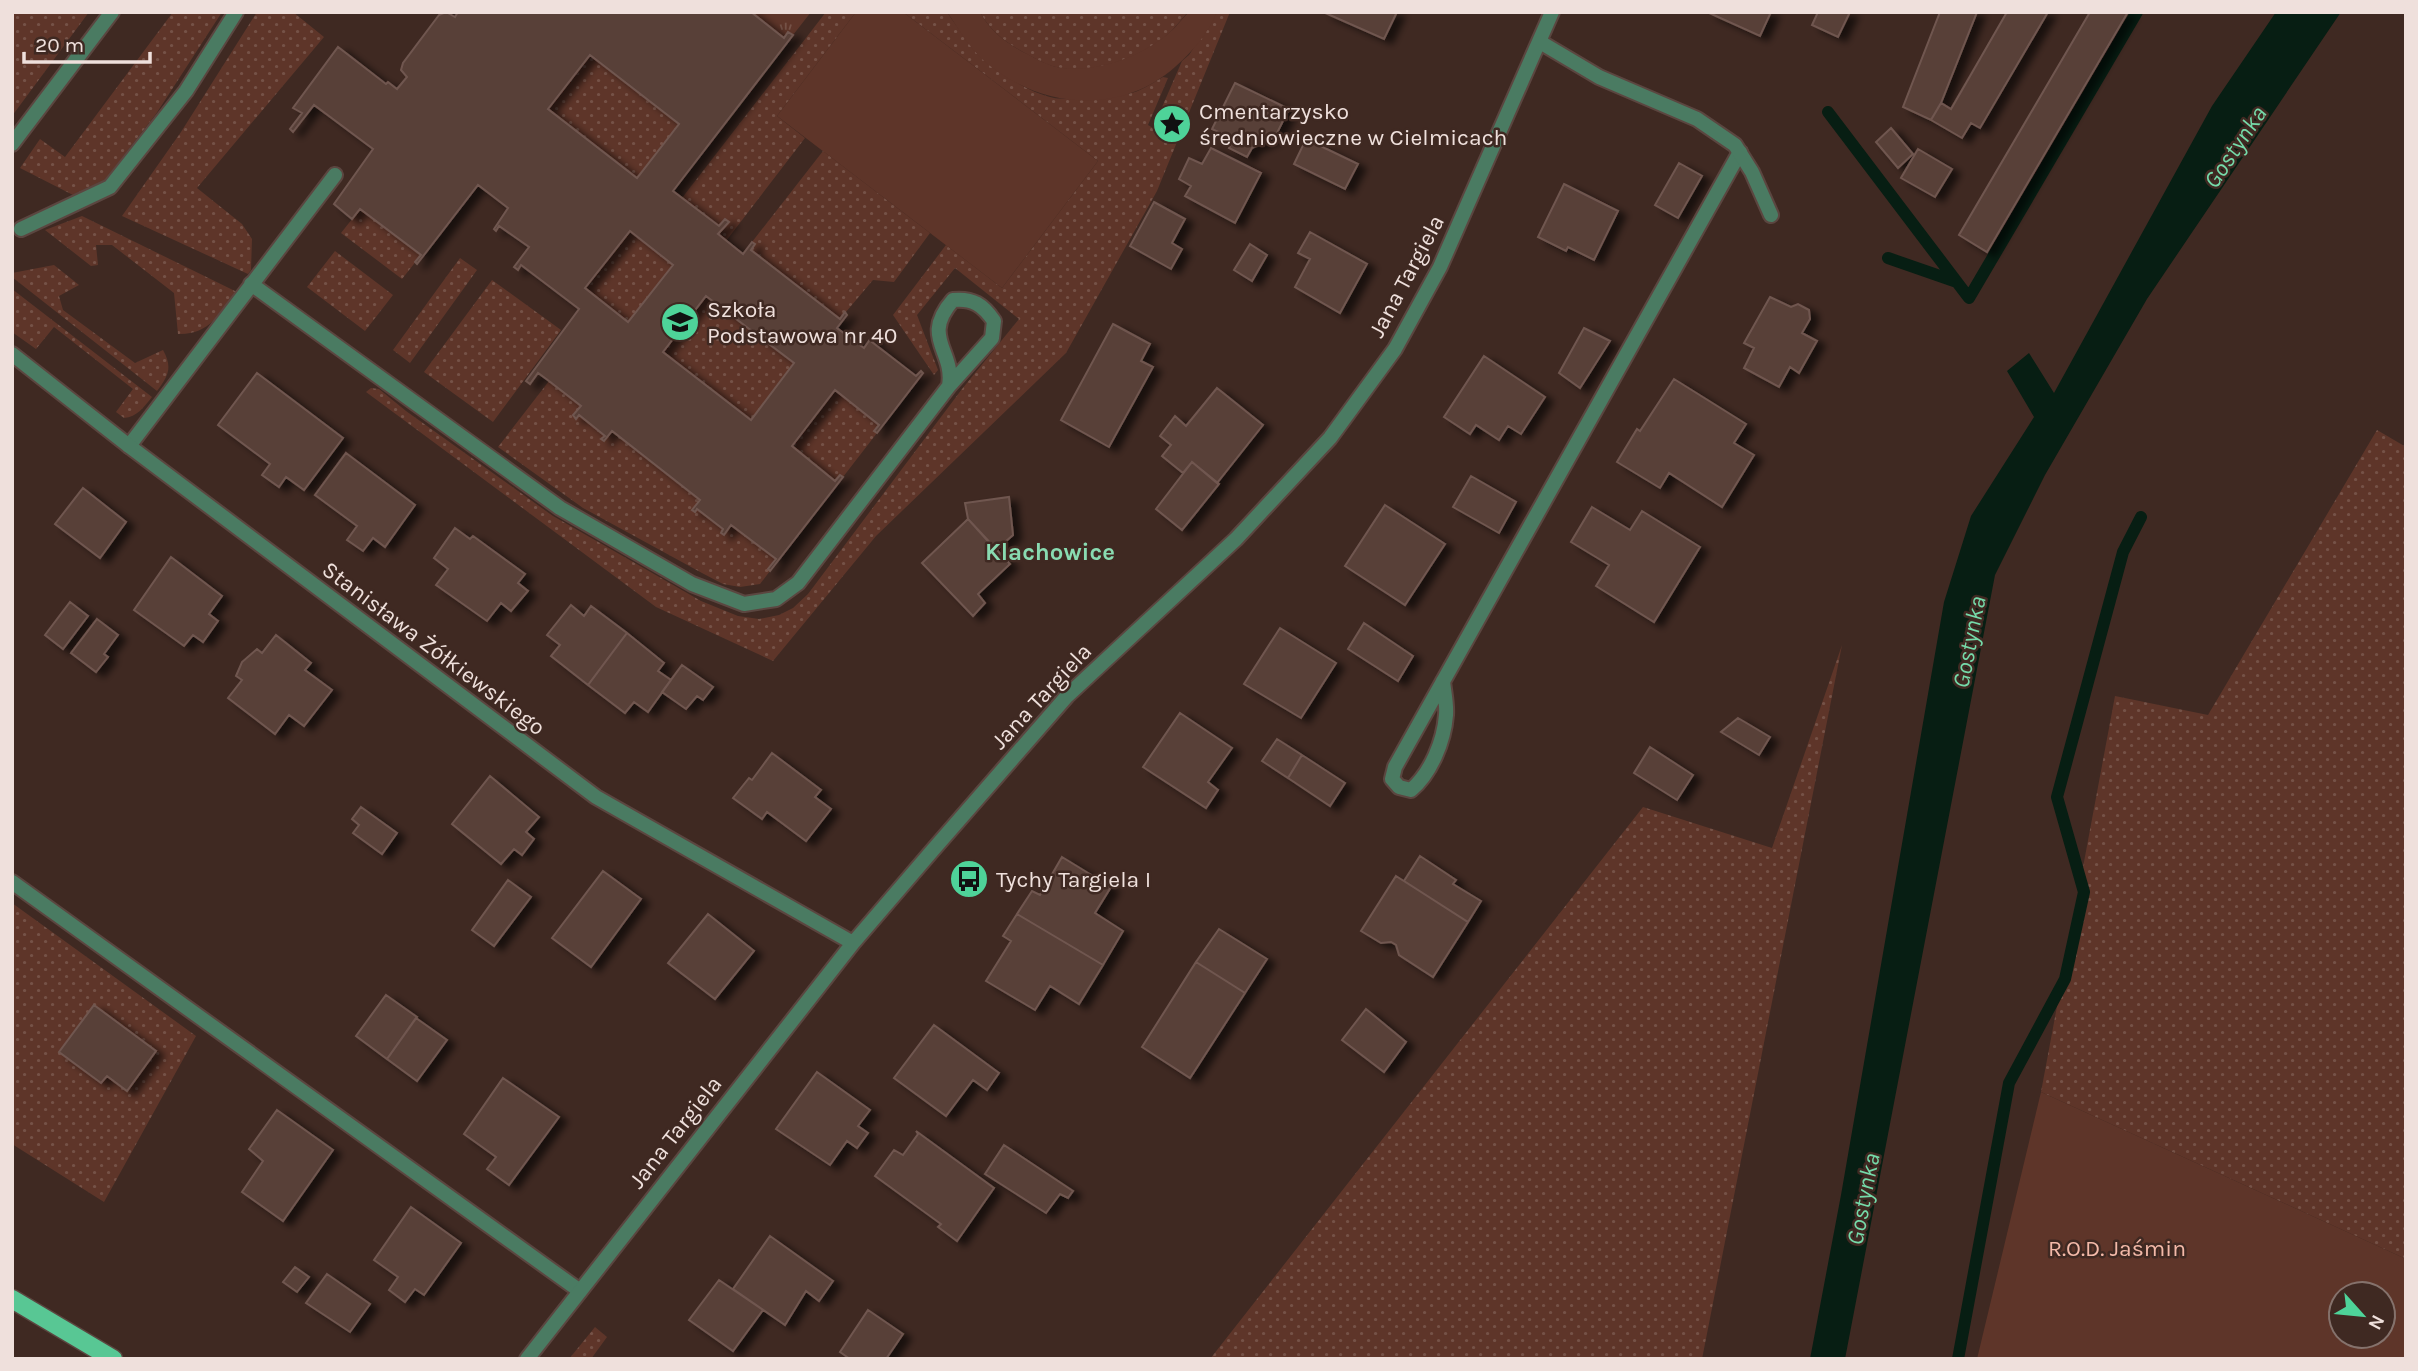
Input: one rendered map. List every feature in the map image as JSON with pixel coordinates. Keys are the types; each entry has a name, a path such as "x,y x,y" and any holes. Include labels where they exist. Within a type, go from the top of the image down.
{"main road":[{"path":"12,1299 113,1359"}],"street":[{"path":"12,144 112,12"},
{"path":"21,229 110,187 186,91 236,12"},
{"name":"Jana Targiela","path":"527,1359 853,943 1067,696 1236,539 1330,438 1395,349 1440,267 1552,12"},
{"path":"1540,42 1599,77 1697,119 1735,145 1752,172 1771,215"},
{"path":"1443,681 1446,715 1440,747 1419,783 1411,790 1399,787 1392,779 1395,767 1443,681 1740,152"},
{"path":"129,446 335,175"},
{"path":"251,284 560,508 692,584 744,604 776,598 798,583 949,386 992,338 994,321 987,310 969,299 953,300 943,313 937,335 949,365 949,386"},
{"name":"Stanisława Żółkiewskiego","path":"12,354 129,446 596,797 853,943"},
{"path":"12,882 580,1291"}],"green space":[{"path":"12,12 89,12 12,116"},
{"path":"173,12 222,12 156,114 104,181 73,195 20,168 40,139 65,157"},
{"path":"257,12 293,12 324,37 197,188 242,224 252,239 251,270 248,274 122,216 181,132"},
{"path":"751,12 811,12 793,35 788,32 784,38"},
{"path":"826,12 856,12 777,116 805,138 726,241 718,234 728,221 724,219 719,226 682,198"},
{"path":"856,12 903,12 1098,161 1002,288 777,116"},
{"path":"903,12 947,12 968,40 993,65 1022,86 1054,98 1129,93 1163,77 1168,78 1148,125 1153,128 1182,61 1189,55 1217,12 1230,12 1157,191 1066,353 876,536 773,661 656,607 366,392 371,388 379,389 553,516 701,601 738,616 759,619 779,615 793,608 808,594 962,389 1019,319 955,268 917,315 938,370 934,375 893,315 946,245 1002,288 1098,161"},
{"path":"947,12 980,12 993,30 1016,48 1053,66 1076,69 1116,62 1142,51 1170,32 1187,14 1185,12 1217,12 1193,49 1153,83 1129,94 1078,100 1028,88 1004,76 978,55"},
{"path":"980,12 1187,13 1165,37 1126,59 1096,67 1066,69 1041,62 1010,44 988,25"},
{"path":"590,55 679,124 637,178 548,109"},
{"path":"823,151 930,233 894,282 873,280 840,319 751,250 755,244 752,242"},
{"path":"360,209 421,255 402,279 341,233"},
{"path":"82,216 237,292 206,327 178,334 174,293 112,245 96,245 98,265 91,266 45,230"},
{"path":"630,231 673,265 628,322 585,288"},
{"path":"335,251 393,295 365,331 307,287"},
{"path":"460,258 477,270 410,363 393,350"},
{"path":"54,265 79,285 59,296 63,310 135,363 163,350 168,362 168,372 157,391 12,277 12,273"},
{"path":"492,280 561,330 493,422 424,372"},
{"path":"12,289 152,397 136,414 124,418 116,412 133,389 54,327 36,349 12,332"},
{"path":"706,296 794,363 751,420 663,352"},
{"path":"549,381 581,406 573,416 576,418 579,415 605,436 602,440 612,431 700,500 692,510 695,512 697,509 723,529 723,535 731,525 776,559 760,584 740,587 723,584 583,508 498,447"},
{"path":"835,390 879,425 875,431 877,433 843,477 840,475 835,481 792,446"},
{"path":"2377,430 2406,447 2406,1259 2041,1092 2115,696 2208,715"},
{"path":"1842,645 1702,1359 1210,1359 1643,807 1772,848"},
{"path":"12,903 196,1036 104,1202 12,1144"},
{"name":"R.O.D. Jaśmin","path":"2041,1092 2406,1259 2406,1359 1977,1359"},
{"path":"595,1327 607,1337 591,1359 569,1359"}],"water":[{"name":"Gostynka","path":"2276,12 2341,12 2147,299 2045,475 1995,575 1845,1359 1810,1359 1944,602 1971,516 2034,417 2007,371 2029,353 2054,393 2212,106"}],"building":[{"path":"446,12 455,17 458,12 751,12 784,38 788,32 793,35 673,191 719,226 725,219 729,222 718,234 743,254 752,242 755,244 751,250 840,319 845,312 847,315 837,328 864,348 873,335 876,337 872,342 916,376 921,371 923,373 877,433 874,431 879,425 835,390 792,446 835,481 840,475 843,477 770,571 768,569 776,559 731,525 724,535 721,533 723,529 697,509 695,512 692,510 700,500 612,431 604,441 601,439 605,436 579,415 576,419 573,415 581,406 549,381 538,373 530,384 526,381 579,309 521,265 518,270 514,267 529,247 499,226 496,231 494,229 508,208 478,185 417,264 415,262 421,255 360,209 352,219 334,204 373,149 314,105 293,132 290,129 302,113 293,108 338,47 386,84 388,82 397,89 407,77 401,70 403,63 439,15","holes":["590,55 679,124 637,178 548,109","630,231 673,265 628,322 585,288","706,296 794,363 751,420 663,352"]},
{"path":"1323,12 1397,12 1384,39"},
{"path":"1707,12 1771,12 1760,36"},
{"path":"1818,12 1850,12 1838,37 1812,25"},
{"path":"1940,12 1977,12 1941,103 1931,120 1903,107"},
{"path":"2007,12 2048,12 1980,128 1971,123 1962,138 1931,120 1941,103 1951,109"},
{"path":"2090,12 2128,12 1987,252 1959,235"},
{"path":"1235,83 1289,109 1275,137 1252,148 1247,157 1229,148 1233,139 1212,129"},
{"path":"1891,128 1913,154 1898,168 1876,142"},
{"path":"1306,139 1358,164 1345,189 1294,164"},
{"path":"1211,148 1261,173 1235,223 1185,196 1191,186 1179,179 1189,158 1202,164"},
{"path":"1918,149 1952,169 1935,197 1901,178"},
{"path":"1679,163 1702,176 1678,218 1655,205"},
{"path":"1564,184 1618,211 1594,260 1568,247 1566,251 1538,237"},
{"path":"1154,202 1185,219 1172,243 1182,249 1171,269 1130,246"},
{"path":"1310,232 1367,264 1340,313 1295,287 1310,259 1298,253"},
{"path":"1250,244 1267,255 1252,281 1234,270"},
{"path":"1770,297 1791,307 1798,304 1809,310 1810,319 1802,333 1817,341 1799,373 1790,367 1779,387 1744,368 1754,348 1744,343"},
{"path":"1113,324 1150,344 1141,361 1153,367 1109,447 1061,420"},
{"path":"1584,328 1610,341 1580,388 1559,373"},
{"path":"1484,356 1545,397 1521,434 1508,426 1499,440 1476,425 1470,434 1444,417"},
{"path":"257,373 343,438 304,490 286,477 279,487 262,475 270,464 218,425"},
{"path":"1674,379 1746,424 1734,443 1754,455 1722,507 1669,473 1660,488 1617,462 1637,429 1640,431"},
{"path":"1217,388 1263,425 1217,483 1192,462 1183,473 1162,456 1171,445 1160,436 1175,416 1186,426"},
{"path":"346,453 415,505 385,547 373,538 363,551 347,540 357,526 315,495"},
{"path":"1192,462 1219,484 1182,530 1156,509"},
{"path":"1471,476 1516,502 1499,533 1453,507"},
{"path":"83,488 126,522 100,558 55,524"},
{"path":"1009,497 1013,535 996,550 968,519 965,503"},
{"path":"1385,505 1445,544 1405,605 1345,566"},
{"path":"1592,507 1630,530 1642,511 1700,547 1654,622 1596,586 1609,565 1571,542"},
{"path":"968,519 1010,564 978,594 985,603 973,616 922,563"},
{"path":"455,528 470,539 473,536 525,574 518,583 528,591 511,611 501,603 487,621 436,585 448,569 434,558"},
{"path":"171,557 222,596 209,614 218,621 203,642 193,635 184,646 134,610"},
{"path":"70,602 88,616 63,649 45,635"},
{"path":"571,605 584,616 591,606 627,633 588,685 551,656 560,645 547,635"},
{"path":"97,619 118,635 104,654 108,657 96,672 71,653"},
{"path":"1364,623 1413,656 1398,681 1348,649"},
{"path":"1280,628 1336,663 1301,718 1244,684"},
{"path":"627,633 664,663 658,671 671,680 648,712 634,702 625,713 588,685"},
{"path":"276,635 311,663 305,670 332,690 304,726 289,715 275,734 228,698 242,680 236,676 242,662 257,649 262,653"},
{"path":"682,665 713,687 703,700 697,696 686,709 662,692"},
{"path":"1180,713 1232,748 1208,782 1218,790 1206,808 1143,767"},
{"path":"1738,718 1770,737 1759,755 1721,732"},
{"path":"1277,739 1302,755 1288,778 1262,761"},
{"path":"1650,747 1693,775 1677,800 1634,773"},
{"path":"772,753 821,790 815,797 831,809 806,841 767,812 762,819 733,798 749,778 752,780"},
{"path":"1302,755 1345,783 1330,806 1288,778"},
{"path":"490,776 539,817 526,832 534,839 522,855 514,849 501,864 452,824"},
{"path":"361,807 397,833 382,854 353,833 359,825 352,819"},
{"path":"1420,856 1456,880 1453,884 1481,901 1468,922 1404,881"},
{"path":"1062,857 1111,887 1095,913 1123,931 1103,965 1017,914 1032,891 1040,895"},
{"path":"603,871 641,899 591,967 552,938"},
{"path":"1396,876 1468,922 1433,977 1399,955 1396,945 1391,942 1381,943 1361,931"},
{"path":"508,880 531,897 494,946 472,930"},
{"path":"708,914 754,951 715,999 668,963"},
{"path":"1017,914 1103,965 1079,1004 1050,986 1035,1010 986,981 1011,941 1003,936"},
{"path":"1219,929 1267,959 1245,993 1196,962"},
{"path":"1196,962 1245,993 1190,1078 1142,1047"},
{"path":"386,995 417,1017 387,1059 356,1036"},
{"path":"94,1005 156,1051 127,1091 107,1076 101,1083 59,1052"},
{"path":"1366,1009 1406,1042 1384,1072 1342,1040"},
{"path":"416,1018 447,1040 417,1081 387,1059"},
{"path":"934,1025 999,1073 987,1090 973,1080 946,1116 894,1078"},
{"path":"817,1072 870,1110 858,1126 868,1133 857,1148 847,1141 830,1165 776,1129"},
{"path":"503,1078 559,1117 509,1185 487,1169 496,1157 464,1134"},
{"path":"277,1110 333,1150 283,1221 242,1192 263,1161 249,1149"},
{"path":"916,1131 994,1188 957,1241 938,1227 941,1224 875,1176 894,1150 903,1155 918,1134"},
{"path":"1004,1145 1073,1191 1068,1198 1060,1194 1046,1213 985,1174"},
{"path":"411,1207 461,1243 424,1295 415,1289 405,1302 389,1290 398,1277 374,1260"},
{"path":"770,1236 833,1281 819,1301 806,1291 785,1325 733,1289"},
{"path":"295,1267 309,1277 297,1292 283,1282"},
{"path":"327,1274 370,1304 350,1332 306,1303"},
{"path":"719,1280 763,1310 733,1351 689,1320"},
{"path":"868,1310 903,1334 886,1359 850,1359 840,1352"}],"waterway":[{"path":"1828,112 1969,298 2137,12"},
{"path":"1888,258 1957,282"},
{"path":"1958,1359 2009,1083 2065,979 2084,892 2057,797 2123,552 2141,517"}],"place":[{"name":"Cmentarzysko średniowieczne w Cielmicach","path":"1172,124"},
{"name":"Szkoła Podstawowa nr 40","path":"680,322"},
{"name":"Tychy Targiela I","path":"969,879"}],"district":[{"name":"Klachowice","path":"1050,552"}]}
